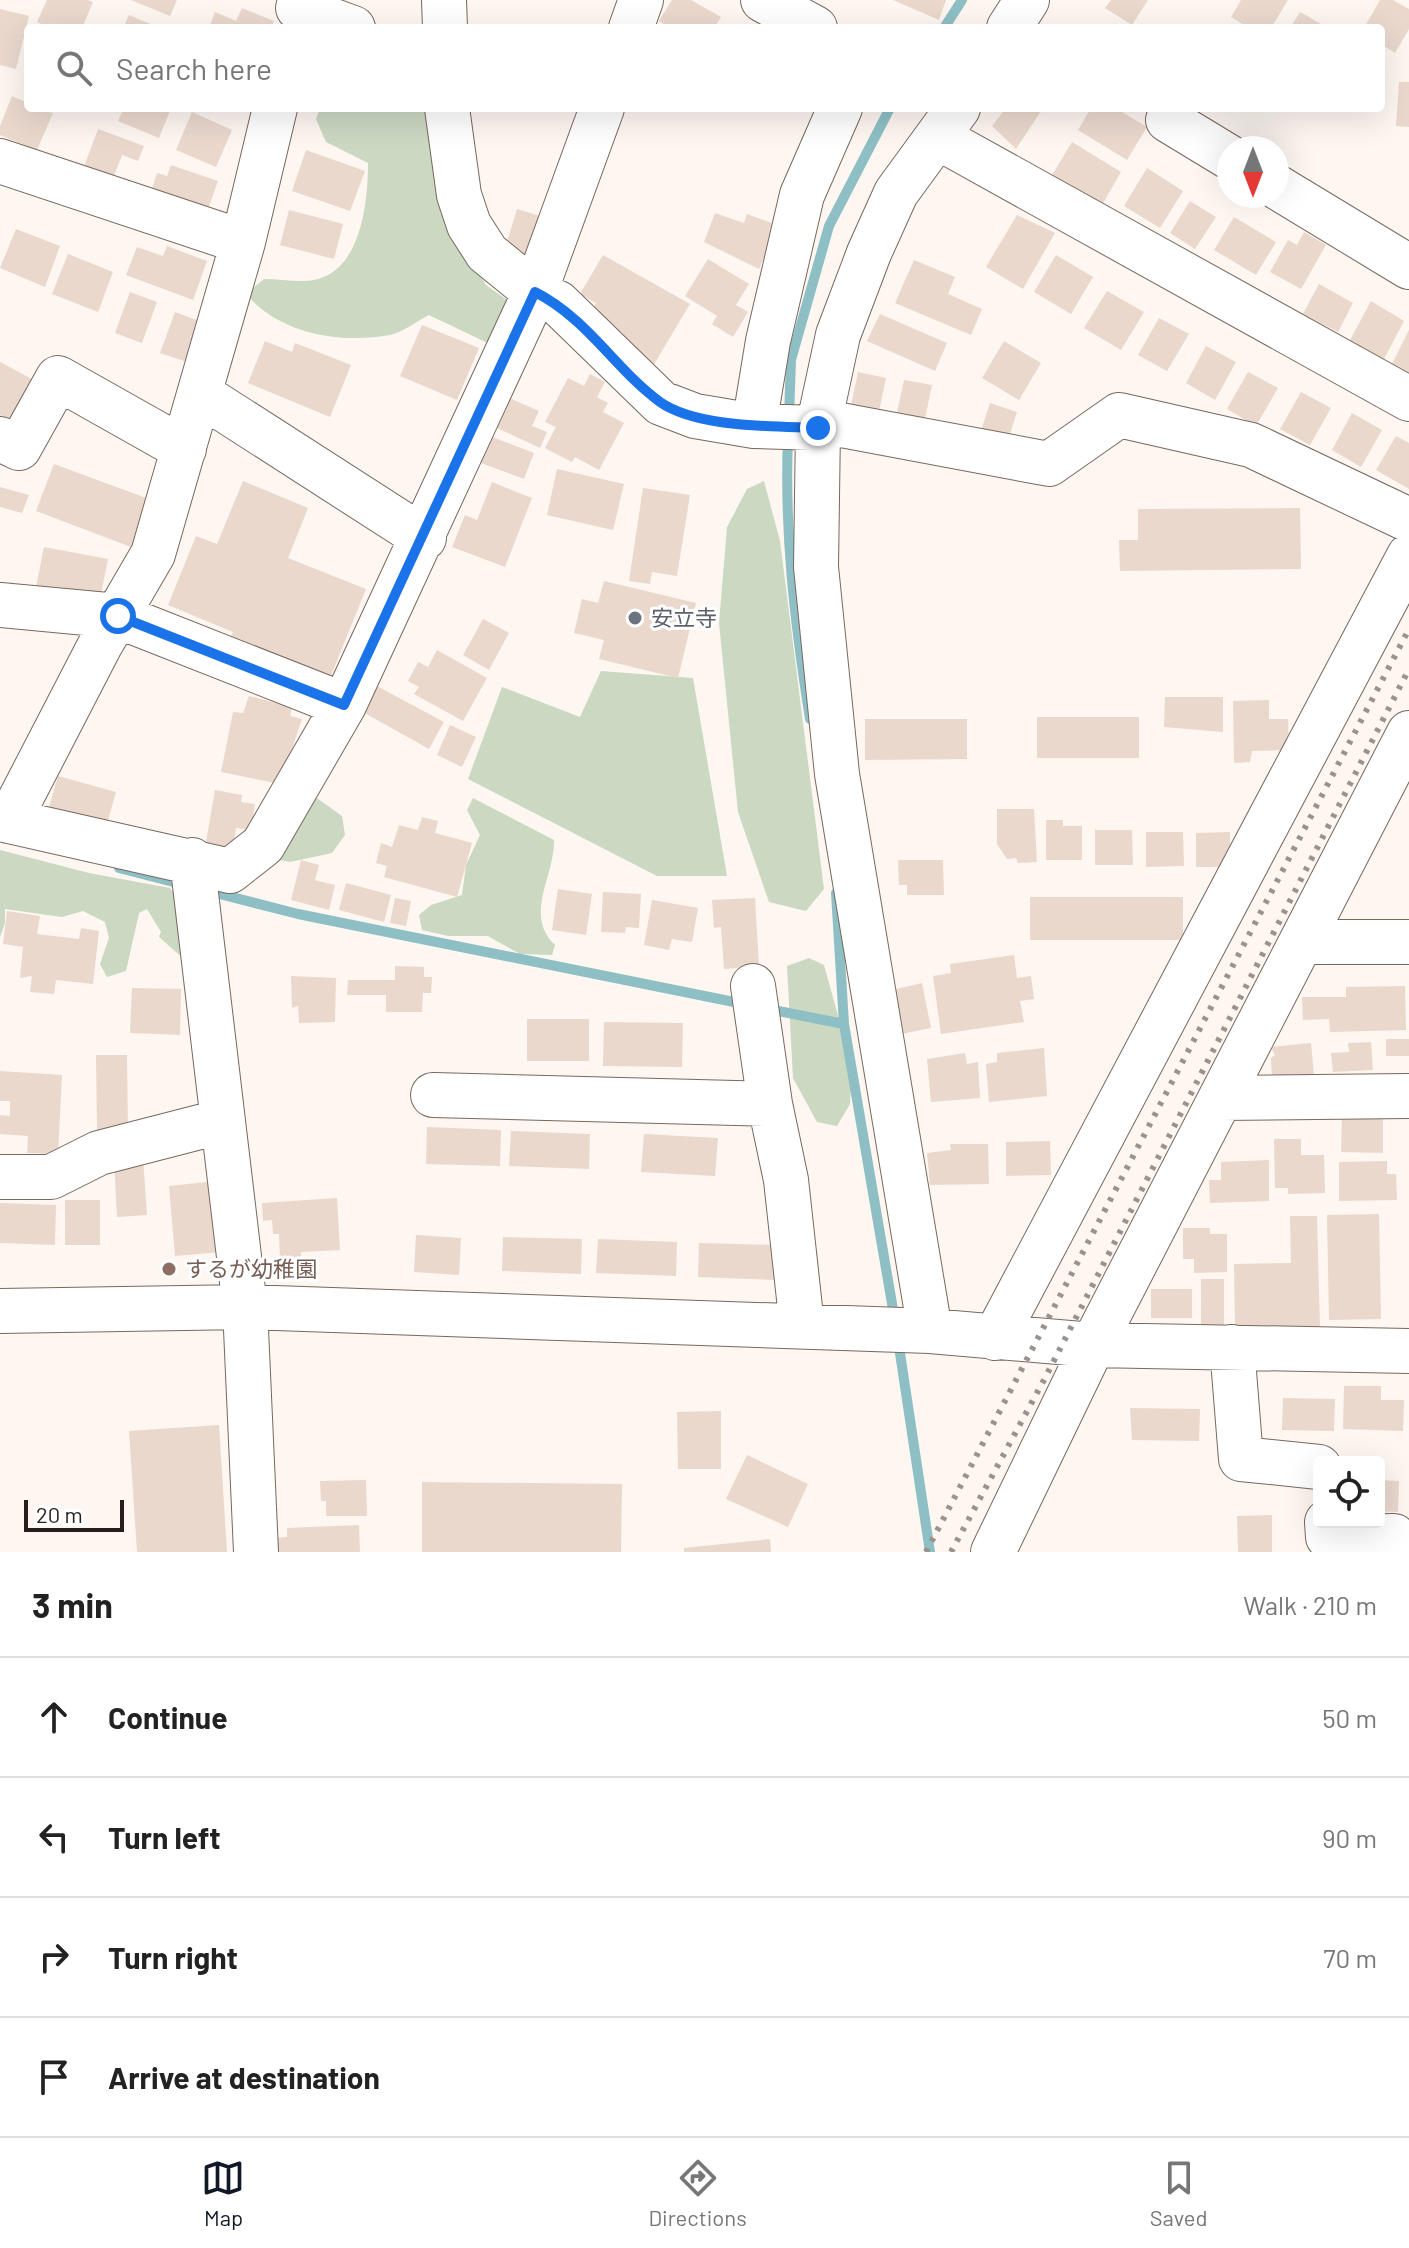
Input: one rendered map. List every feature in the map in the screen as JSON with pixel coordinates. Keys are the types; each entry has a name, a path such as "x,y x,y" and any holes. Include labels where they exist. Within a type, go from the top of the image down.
{"street":[{"path":"444,0 445,24"},
{"path":"632,24 641,0"},
{"path":"763,0 808,24"},
{"path":"1012,24 1027,0"},
{"path":"290,12 337,24"},
{"path":"274,112 243,242 153,554 4,820 230,871 263,845 344,705 424,538 535,292 601,112"},
{"path":"448,112 459,195 469,225 487,253 535,292 558,303 661,403 695,416 754,426 818,428 841,425 1049,464 1119,415 1251,445 1409,520"},
{"path":"754,426 768,341 802,195 838,112"},
{"path":"1168,120 1217,150"},
{"path":"930,1331 837,774 816,567 818,428 838,335 896,193 949,123 1409,399"},
{"path":"0,161 243,242"},
{"path":"1289,194 1409,267"},
{"path":"0,439 19,448 58,378 184,449"},
{"path":"200,394 424,538"},
{"path":"995,1338 1409,556"},
{"path":"0,605 118,616 344,705"},
{"path":"993,1552 1093,1345 1409,733"},
{"path":"192,860 245,1307 256,1552"},
{"path":"1301,942 1409,942"},
{"path":"753,986 770,1104 816,1326"},
{"path":"433,1095 770,1104"},
{"path":"1221,1098 1409,1096"},
{"path":"0,1177 51,1177 99,1153 223,1121"},
{"path":"0,1311 245,1307 930,1331 1093,1345 1409,1351"},
{"path":"1232,1347 1241,1459 1313,1466"},
{"path":"1327,1537 1394,1536"}],"green space":[{"path":"319,112 427,112 461,243 486,285 517,307 496,347 429,315 390,335 351,338 312,333 276,319 246,294 264,279 308,281 330,274 343,263 359,232 364,214 368,163 326,142 316,119"},
{"path":"764,481 780,541 824,889 806,911 769,902 738,812 719,623 727,527 747,489"},
{"path":"601,671 693,678 727,876 657,876 468,779 502,687 580,717"},
{"path":"311,794 342,816 345,835 332,853 290,862 280,860 280,848"},
{"path":"473,798 554,840 541,908 541,921 555,945 552,955 520,954 488,936 448,936 422,930 419,915 431,905 462,895 466,865 480,835 467,810"},
{"path":"0,850 89,873 170,888 180,901 184,959 159,937 161,932 147,909 139,913 126,971 107,977 100,964 109,938 105,922 83,911 62,917 5,909 5,923 0,937"},
{"path":"809,958 824,965 852,1066 850,1104 837,1126 817,1122 793,1078 787,966"}],"building":[{"path":"47,0 93,2 84,24 37,22"},
{"path":"131,0 177,0 170,16"},
{"path":"672,0 691,0 721,17 717,24 664,24 659,21"},
{"path":"893,0 946,0 939,20"},
{"path":"1111,0 1148,0 1133,24 1105,8"},
{"path":"1241,0 1288,0 1273,24 1242,24 1231,17"},
{"path":"1380,0 1393,0 1409,9 1409,29 1395,53 1385,47 1385,24 1366,24"},
{"path":"242,8 274,21 273,24 210,24 215,12 236,21"},
{"path":"0,9 29,16 27,24 24,24 16,69 0,65"},
{"path":"1300,12 1321,24 1292,24"},
{"path":"129,15 150,24 125,24"},
{"path":"1399,82 1409,82 1409,127 1396,126"},
{"path":"12,96 24,101 24,112 53,113 37,150 0,135 0,126"},
{"path":"122,112 169,112 159,138 118,121"},
{"path":"192,112 232,130 216,167 176,150"},
{"path":"1003,112 1040,112 1016,149 992,126"},
{"path":"1089,112 1122,112 1147,127 1127,160 1078,130"},
{"path":"98,129 144,146 138,161 122,155 111,183 82,172"},
{"path":"1072,142 1121,172 1102,205 1052,175"},
{"path":"306,150 365,171 350,211 292,191"},
{"path":"171,165 218,181 206,215 150,195 157,173 167,176"},
{"path":"1147,168 1183,191 1160,228 1124,206"},
{"path":"1190,201 1216,217 1195,249 1170,233"},
{"path":"517,209 540,216 525,265 502,258"},
{"path":"289,210 343,224 334,259 280,245"},
{"path":"715,213 744,223 747,214 777,225 759,269 704,242"},
{"path":"1017,215 1055,233 1023,289 986,267"},
{"path":"1234,217 1276,242 1256,275 1214,250"},
{"path":"16,229 60,246 45,287 0,268"},
{"path":"1304,232 1326,245 1301,289 1270,272 1288,240 1297,245"},
{"path":"167,246 207,261 193,300 126,275 137,247 163,256"},
{"path":"68,254 113,272 98,312 52,294"},
{"path":"603,255 690,304 650,371 613,350 623,333 590,314 596,303 580,294"},
{"path":"1056,255 1093,277 1071,314 1034,292"},
{"path":"708,259 749,284 736,305 748,312 733,337 712,324 717,316 685,296"},
{"path":"914,260 955,277 948,294 982,309 971,335 895,303"},
{"path":"1319,284 1353,303 1338,332 1303,314"},
{"path":"1107,291 1144,312 1121,350 1084,328"},
{"path":"130,292 157,302 142,343 115,333"},
{"path":"1371,301 1404,321 1383,361 1349,342"},
{"path":"175,312 202,322 187,362 160,353"},
{"path":"880,314 947,343 935,371 867,341"},
{"path":"1159,318 1189,334 1167,371 1138,355"},
{"path":"422,325 479,348 457,400 400,376"},
{"path":"1409,330 1409,373 1392,364"},
{"path":"265,341 292,352 295,343 351,365 330,417 248,383"},
{"path":"1004,341 1041,363 1019,400 982,378"},
{"path":"1206,346 1236,362 1215,400 1186,383"},
{"path":"0,362 34,380 12,421 0,415"},
{"path":"858,372 886,378 878,416 850,410"},
{"path":"1248,372 1278,388 1256,426 1227,409"},
{"path":"590,374 605,382 597,397 608,403 603,412 624,423 599,470 575,457 572,462 545,448 556,427 545,422 568,378 584,386"},
{"path":"904,380 932,385 924,423 896,417"},
{"path":"1301,392 1331,408 1310,445 1280,429"},
{"path":"507,397 539,411 532,426 547,432 540,448 493,426"},
{"path":"990,403 1017,412 1005,449 978,440"},
{"path":"1352,413 1382,430 1361,467 1332,450"},
{"path":"1396,436 1409,443 1409,489 1376,470"},
{"path":"492,437 534,453 524,479 481,463"},
{"path":"54,464 149,499 131,547 36,511"},
{"path":"557,469 624,484 613,530 547,515"},
{"path":"243,481 308,508 288,558 366,589 330,678 230,638 233,632 168,605 196,536 217,544"},
{"path":"492,482 532,498 505,567 452,547 465,515 477,520"},
{"path":"0,487 29,495 22,513 0,507"},
{"path":"643,488 690,495 677,576 652,572 650,584 629,581"},
{"path":"1300,508 1301,569 1120,571 1119,540 1138,540 1138,509"},
{"path":"44,547 108,559 98,609 34,597"},
{"name":"安立寺","path":"604,581 696,603 678,678 599,659 604,640 574,633 582,599 598,603"},
{"path":"483,619 509,633 489,670 463,655"},
{"path":"437,650 487,678 463,721 414,694 419,687 408,681 418,662 428,667"},
{"path":"375,685 444,722 429,749 361,711"},
{"path":"249,696 292,707 290,716 302,719 280,784 221,772 233,712 243,713"},
{"path":"1165,697 1223,697 1223,732 1164,727"},
{"path":"1269,700 1269,719 1288,719 1289,750 1252,751 1250,762 1234,763 1233,701"},
{"path":"1037,717 1139,717 1139,758 1037,758"},
{"path":"865,719 967,719 967,759 865,760"},
{"path":"450,725 476,737 462,767 437,755"},
{"path":"58,776 116,792 106,827 48,811"},
{"path":"215,790 242,795 241,802 255,804 251,830 236,828 232,853 205,848"},
{"path":"997,809 1034,809 1037,862 1018,863 1016,858 1007,859 997,844"},
{"path":"422,817 438,821 435,833 472,843 457,897 384,877 387,866 376,863 381,843 392,847 399,825 418,830"},
{"path":"1046,820 1063,820 1063,826 1082,826 1082,860 1046,860"},
{"path":"1095,830 1132,830 1133,865 1095,865"},
{"path":"1146,832 1183,832 1184,866 1146,867"},
{"path":"1230,832 1230,867 1196,867 1196,833"},
{"path":"301,860 319,865 315,880 335,885 329,910 291,900"},
{"path":"898,860 943,860 944,895 907,895 907,885 899,885"},
{"path":"346,883 391,895 384,922 339,910"},
{"path":"558,889 592,894 586,935 552,930"},
{"path":"603,892 641,894 639,928 626,927 625,933 601,932"},
{"path":"1030,897 1183,897 1183,940 1030,940"},
{"path":"395,898 411,901 406,926 390,923"},
{"path":"755,898 759,966 724,969 721,927 714,928 712,900"},
{"path":"652,900 698,908 692,942 672,939 669,950 644,945"},
{"path":"7,911 40,916 37,934 79,939 81,928 99,931 93,984 56,980 54,994 30,992 32,976 20,978 23,947 3,944"},
{"path":"1014,955 1017,978 1031,976 1034,999 1020,1001 1024,1022 941,1034 933,976 951,973 950,964"},
{"path":"395,966 424,967 424,977 432,977 431,993 423,993 422,1012 386,1012 386,995 347,995 348,980 395,980"},
{"path":"291,976 336,978 335,1022 299,1023 298,1006 292,1008"},
{"path":"922,983 931,1028 901,1034 892,990"},
{"path":"1405,986 1406,1030 1330,1032 1329,1019 1303,1020 1302,997 1346,997 1346,987"},
{"path":"132,988 181,989 180,1035 130,1033"},
{"path":"527,1019 589,1019 589,1061 527,1061"},
{"path":"604,1022 683,1023 682,1067 603,1066"},
{"path":"1386,1039 1409,1039 1409,1056 1386,1056"},
{"path":"1371,1042 1373,1070 1333,1072 1331,1053 1349,1052 1348,1043"},
{"path":"1311,1043 1314,1075 1272,1078 1271,1058 1275,1055 1271,1047"},
{"path":"1044,1048 1047,1096 989,1102 986,1064 997,1062 997,1053"},
{"path":"965,1053 967,1064 978,1062 980,1098 931,1102 927,1059"},
{"path":"96,1055 127,1055 128,1131 97,1131"},
{"path":"0,1071 62,1075 58,1154 27,1153 28,1136 0,1134 0,1115 10,1116 10,1101 0,1101"},
{"path":"1342,1116 1383,1116 1383,1153 1341,1152"},
{"path":"427,1127 501,1130 500,1166 426,1164"},
{"path":"511,1131 590,1134 589,1169 509,1166"},
{"path":"644,1134 718,1138 715,1176 641,1172"},
{"path":"1274,1139 1301,1139 1301,1155 1324,1155 1325,1193 1288,1194 1288,1188 1275,1188"},
{"path":"1050,1141 1051,1175 1006,1176 1006,1142"},
{"path":"950,1144 988,1144 989,1184 930,1185 927,1153 951,1150"},
{"path":"143,1158 147,1215 117,1217 114,1159"},
{"path":"1269,1160 1269,1201 1210,1203 1209,1180 1221,1180 1221,1162"},
{"path":"1387,1161 1387,1174 1396,1174 1397,1200 1339,1201 1339,1162"},
{"path":"216,1181 222,1252 175,1256 169,1186"},
{"path":"337,1198 340,1250 301,1252 301,1259 280,1260 279,1234 273,1234 272,1220 263,1221 262,1203"},
{"path":"65,1200 100,1200 100,1245 65,1245"},
{"path":"0,1203 56,1205 55,1245 0,1243"},
{"path":"1379,1214 1381,1319 1329,1320 1327,1215"},
{"path":"1290,1216 1317,1216 1320,1328 1235,1330 1234,1264 1291,1263"},
{"path":"1183,1228 1210,1228 1210,1234 1227,1234 1227,1272 1194,1273 1194,1259 1183,1259"},
{"path":"416,1235 461,1238 459,1275 414,1272"},
{"path":"503,1237 582,1239 581,1274 502,1271"},
{"path":"598,1239 677,1242 676,1276 596,1273"},
{"path":"699,1243 779,1245 777,1280 698,1277"},
{"path":"1201,1279 1224,1279 1224,1328 1201,1328"},
{"path":"1151,1289 1192,1289 1192,1318 1151,1318"},
{"path":"1344,1386 1381,1386 1381,1400 1404,1400 1403,1431 1343,1429"},
{"path":"1283,1398 1335,1399 1334,1431 1282,1430"},
{"path":"1130,1408 1200,1409 1199,1441 1132,1440"},
{"path":"721,1411 721,1469 678,1469 677,1412"},
{"path":"219,1425 227,1552 137,1552 129,1431"},
{"path":"747,1455 808,1484 788,1527 726,1499"},
{"path":"366,1480 367,1516 326,1516 326,1501 321,1501 320,1481"},
{"path":"1385,1480 1399,1481 1398,1512 1385,1511"},
{"path":"422,1482 622,1484 621,1552 422,1552"},
{"path":"1272,1515 1272,1552 1238,1552 1237,1516"},
{"path":"359,1525 360,1552 276,1552 275,1538 287,1537 287,1528"},
{"path":"770,1539 771,1552 684,1552 684,1548"}],"waterway":[{"path":"947,24 962,0"},
{"path":"789,417 791,360 829,226 888,112"},
{"path":"788,437 792,578 810,719"},
{"path":"119,868 185,885"},
{"path":"208,891 298,914 744,1004"},
{"path":"836,893 844,1024 895,1321"},
{"path":"768,1009 844,1024"},
{"path":"898,1340 930,1552"}],"railway":[{"path":"926,1552 1409,629"},
{"path":"951,1552 1045,1378 1409,669"}],"place":[{"name":"安立寺","path":"635,618"},
{"name":"するが幼稚園","path":"169,1269"}],"route":[{"path":"118,616 344,705 370,645 424,538 535,292 558,303 661,403 695,416 754,426 818,428"}]}
